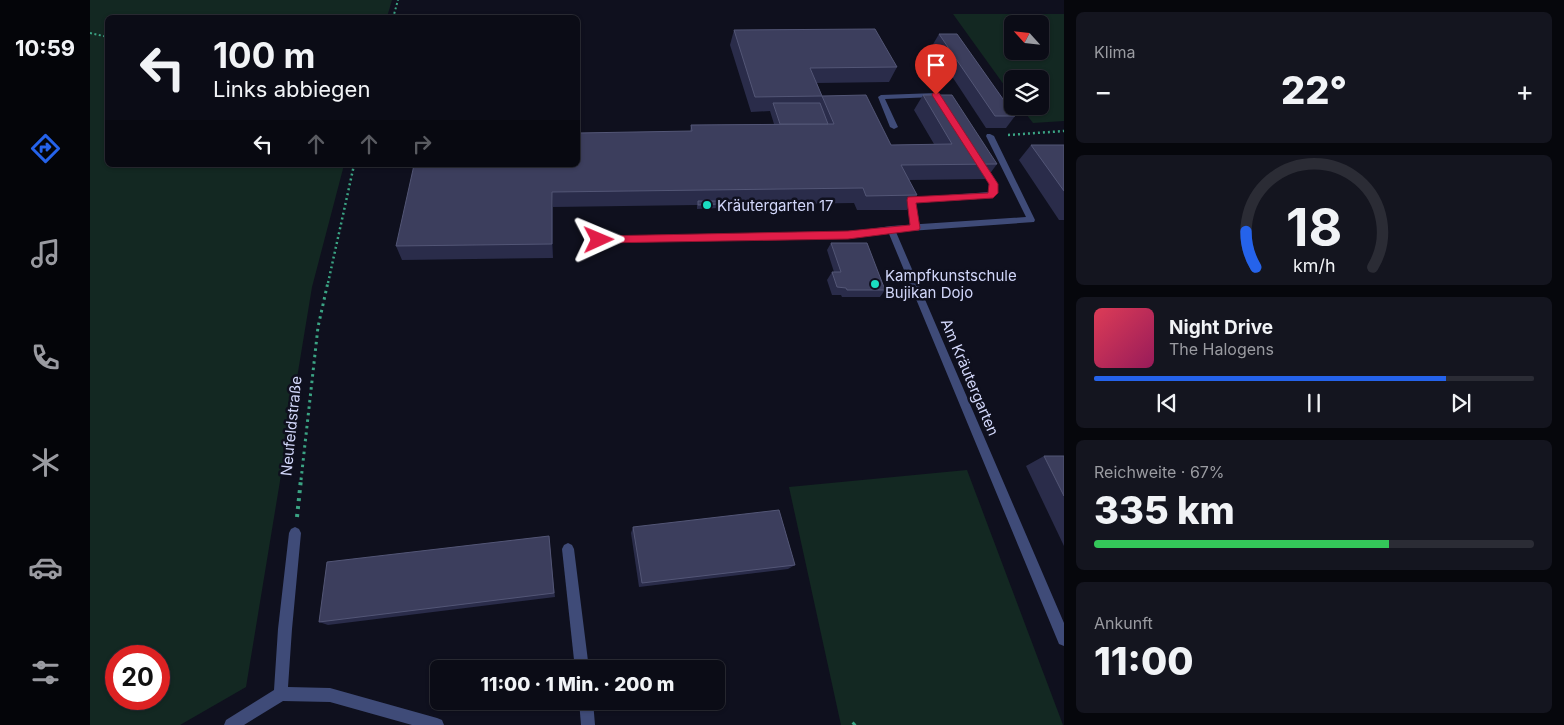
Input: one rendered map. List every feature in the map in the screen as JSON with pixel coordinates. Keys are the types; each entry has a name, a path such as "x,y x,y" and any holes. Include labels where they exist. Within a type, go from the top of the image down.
{"street":[{"path":"894,127 881,97 936,95 946,111"},
{"path":"599,240 848,235 891,229 1031,220 990,136"},
{"path":"915,228 911,200 990,196 993,193 993,184 978,160"},
{"name":"Am Kräutergarten","path":"891,229 1064,639"},
{"path":"280,694 295,533"},
{"path":"568,549 581,660"},
{"path":"231,725 280,694 330,695 437,725"},
{"path":"587,710 588,725"}],"path":[{"path":"394,15 398,0"},
{"path":"90,33 105,36"},
{"path":"990,136 1064,131"},
{"name":"Neufeldstraße","path":"295,533 318,326 354,167"}],"green space":[{"path":"90,0 392,0 388,15 105,15 105,167 343,167 312,287 246,687 180,725 90,725"},
{"path":"953,14 1064,14 1064,121 1033,123 1027,115 1049,115 1049,70 1004,70 1004,85"},
{"path":"967,470 1063,725 841,725 789,487"}],"building":[{"path":"875,29 897,67 810,68 822,96 755,97 734,30"},
{"path":"939,34 957,34 1004,100 1004,115 1015,116 995,116"},
{"path":"866,95 891,145 952,144 923,95 952,95 997,164 901,165 917,195 866,196 863,188 552,192 552,244 396,246 414,167 580,167 580,133 692,131 691,125 834,124 822,96"},
{"path":"773,103 820,103 828,124 780,124"},
{"path":"1031,145 1064,145 1064,191"},
{"path":"698,201 719,201 719,204 698,205"},
{"path":"831,243 867,243 885,290 847,290 846,288 837,287 832,272 841,272"},
{"path":"1044,456 1064,456 1064,496"},
{"path":"779,510 795,565 642,583 633,527"},
{"path":"549,536 554,593 319,622 327,562"}],"place":[{"name":"Kräutergarten 17","path":"707,205"},
{"name":"Kampfkunstschule Bujikan Dojo","path":"875,284"}],"route":[{"path":"599,240 848,235 915,228 911,200 916,198 990,196 993,193 993,184 936,95"}]}
